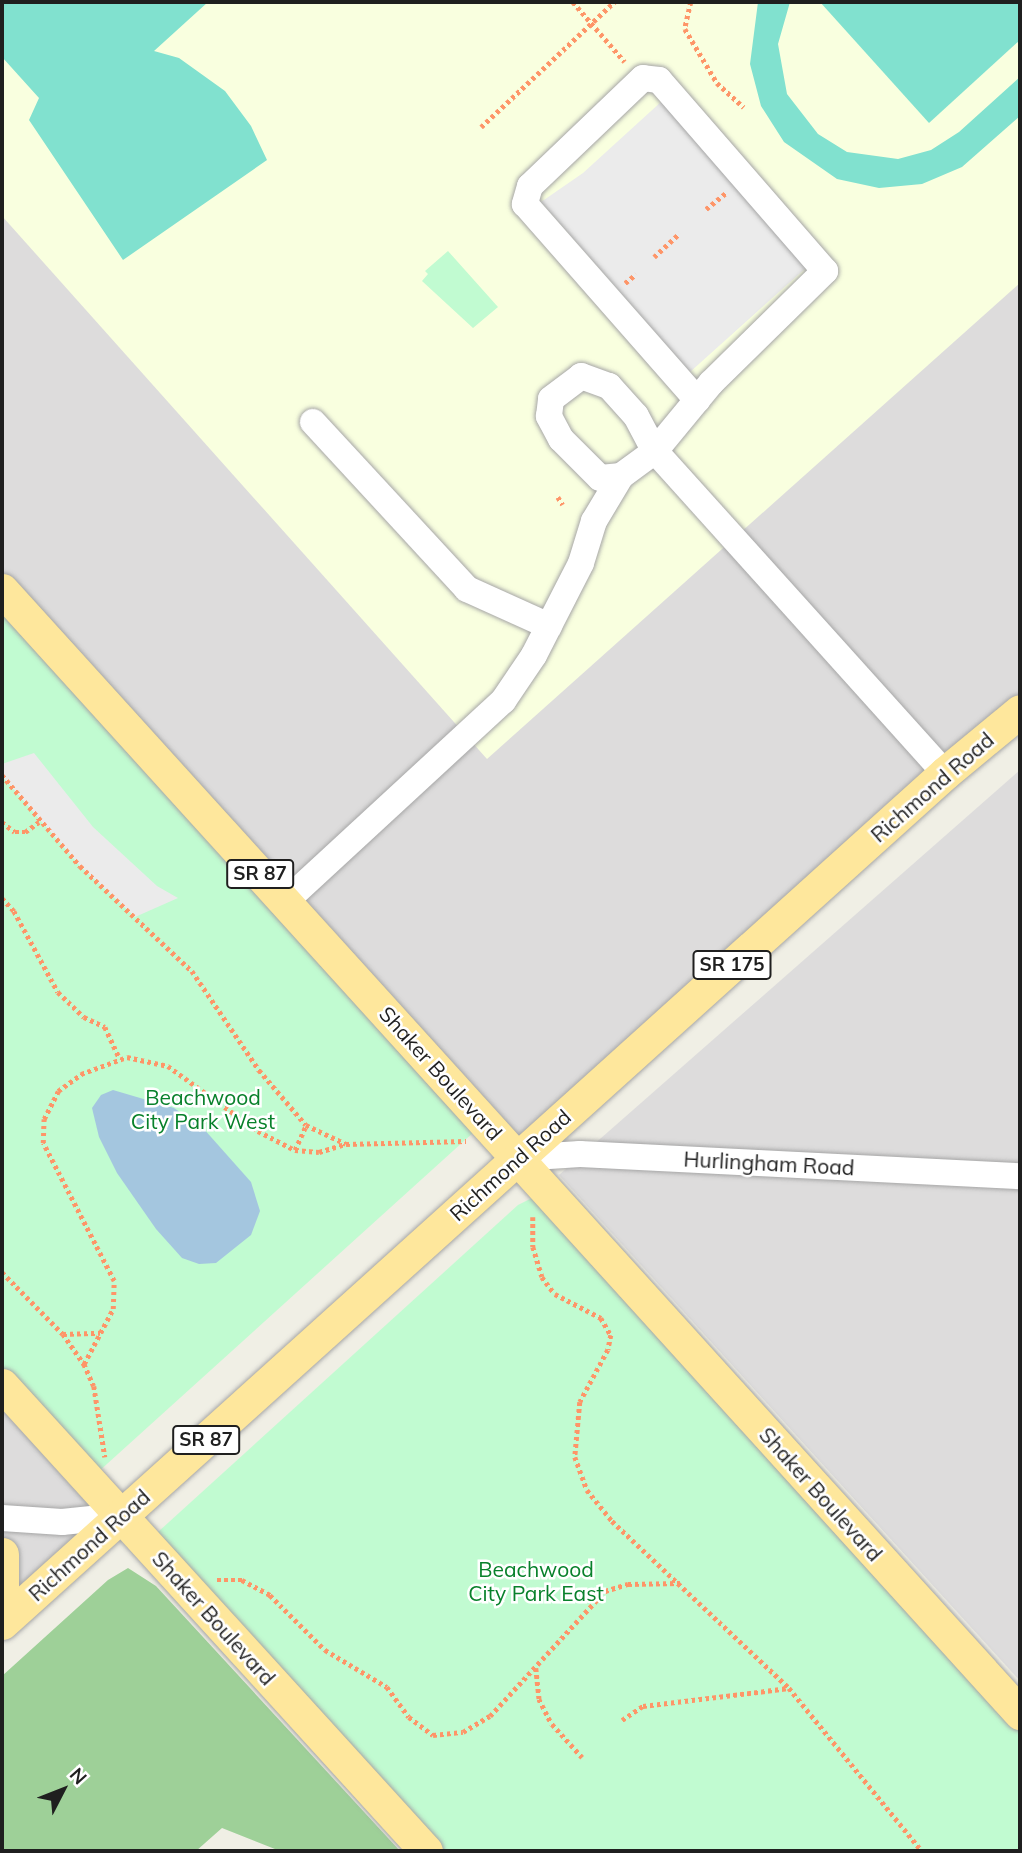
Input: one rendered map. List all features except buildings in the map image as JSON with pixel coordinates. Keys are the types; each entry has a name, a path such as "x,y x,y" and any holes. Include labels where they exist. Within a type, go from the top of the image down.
{"main road":[{"name":"Shaker Boulevard","path":"2,590 1020,1713"},
{"name":"Richmond Road","path":"2,1623 945,773 1020,711"},
{"name":"Shaker Boulevard","path":"2,1385 426,1851"},
{"path":"2,1554 2,1607"}],"street":[{"path":"285,902 503,701 549,626 581,563 594,521 621,476 655,451 697,400 825,271 659,80 643,78 530,186 525,204 697,400"},
{"path":"621,476 600,478 561,439 549,415 551,399 564,385 581,376 609,386 636,416 655,451 945,773"},
{"path":"313,422 467,589 549,626"},
{"name":"Hurlingham Road","path":"518,1158 580,1154 1020,1176"},
{"path":"2,1518 62,1522 121,1516"}],"path":[{"path":"573,2 631,69"},
{"path":"481,127 614,2"},
{"path":"691,2 685,29 717,83 744,107"},
{"path":"706,209 730,190"},
{"path":"654,257 680,233"},
{"path":"558,497 564,505"},
{"path":"2,775 39,822 192,971 259,1070 306,1125 346,1143"},
{"path":"2,822 15,832 25,832 39,822"},
{"path":"2,898 14,911 58,992 84,1017 105,1027 120,1059"},
{"path":"83,1364 113,1309 114,1281 43,1143 44,1119 58,1091 80,1074 120,1059 168,1066 258,1130 295,1150 319,1152 346,1143 468,1141 475,1148"},
{"path":"295,1150 306,1125"},
{"path":"530,1211 542,1277 555,1294 601,1318 611,1335 608,1350 580,1402 575,1457 580,1478 601,1510 789,1688 922,1851"},
{"path":"2,1272 63,1334 83,1364 94,1386 107,1466"},
{"path":"63,1334 101,1332"},
{"path":"212,1578 224,1582 242,1580 270,1595 326,1650 387,1687 410,1717 433,1735 463,1732 490,1716 605,1591 628,1584 680,1583"},
{"path":"536,1668 539,1699 552,1724 582,1757"},
{"path":"622,1720 643,1706 789,1688"}],"shaded area":[{"path":"2,2 1020,2 1020,711 518,1158 2,590"},
{"path":"2,2 1020,2 1020,283 487,759 2,216"},
{"path":"2,2 208,2 154,51 179,58 225,91 251,126 267,160 123,260 29,120 39,98 2,57"},
{"path":"758,2 790,2 778,44 787,94 818,134 847,152 898,159 931,150 959,132 1020,77 1020,116 962,167 922,184 879,188 837,179 784,142 761,106 750,64"},
{"path":"820,2 1020,2 1020,40 929,123"},
{"path":"662,101 808,266 690,372 541,202 583,173"},
{"path":"34,753 93,827 157,886 178,898 135,917 80,866 2,776 2,764"},
{"path":"1020,770 1020,1681 559,1175"},
{"path":"113,1090 174,1108 203,1128 251,1182 260,1211 251,1235 216,1263 199,1264 182,1258 156,1229 117,1173 99,1137 92,1108 101,1095"},
{"path":"2,1385 121,1516 2,1623"}],"green space":[{"path":"448,251 498,307 473,328 422,281 428,274 425,271"},
{"name":"Beachwood City Park West","path":"2,590 485,1122 97,1473 2,1385"},
{"name":"Beachwood City Park East","path":"532,1198 1020,1733 1020,1851 435,1851 158,1532 518,1205"},
{"path":"128,1568 156,1586 400,1851 280,1851 222,1828 196,1851 2,1851 2,1676 108,1580"}]}
